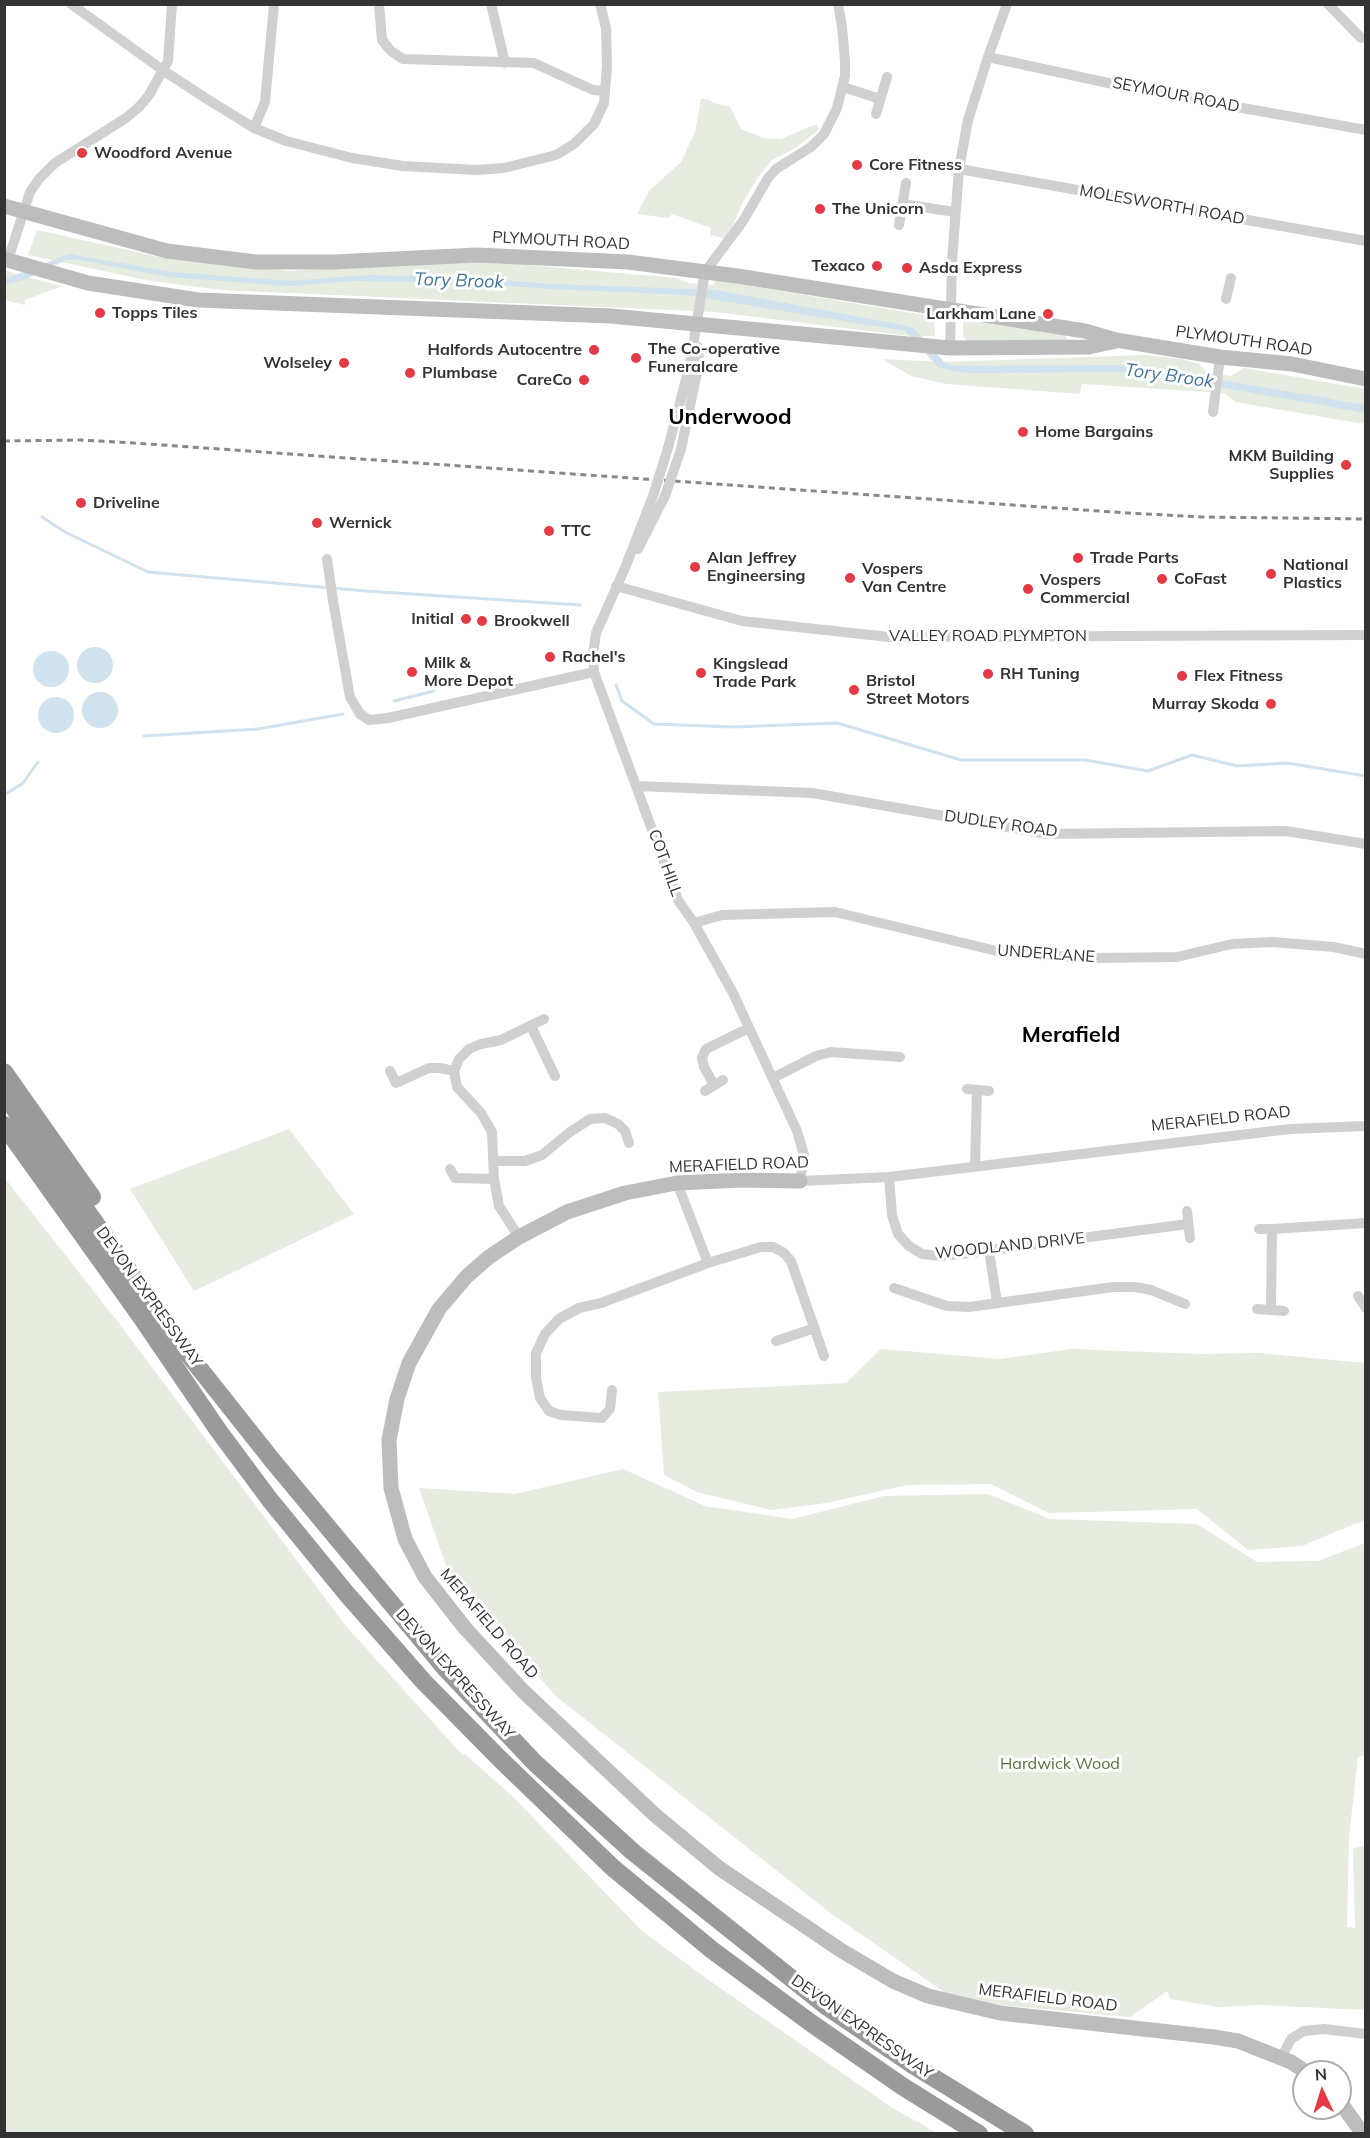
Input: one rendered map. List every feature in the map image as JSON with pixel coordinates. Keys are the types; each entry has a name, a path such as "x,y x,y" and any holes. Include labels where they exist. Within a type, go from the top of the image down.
{"highway":[{"path":"4,1072 149,1279 224,1399"},
{"name":"DEVON EXPRESSWAY","path":"7,1097 188,1354 349,1554 445,1668 535,1763 633,1852 826,2006 913,2065 1025,2133"},
{"name":"DEVON EXPRESSWAY","path":"4,1125 218,1430 270,1500 346,1593 424,1682 612,1867 712,1950 902,2086 979,2133"},
{"path":"4,1143 38,1171"}],"main road":[{"name":"PLYMOUTH ROAD","path":"4,206 166,251 256,262 334,262 477,255 628,262 704,279 1085,331 1116,340 1220,357 1292,364 1365,378"},
{"name":"PLYMOUTH ROAD","path":"6,259 88,283 198,300 611,316 950,348 1089,347 1116,340"},
{"name":"MERAFIELD ROAD","path":"800,1181 741,1180 677,1183 625,1193 567,1212 519,1237 489,1257 467,1276 439,1309 409,1363 397,1399 389,1440 391,1488 405,1539 424,1577 465,1628 523,1691 655,1815 719,1868 842,1951 893,1981 928,1996 983,2010 1214,2037 1238,2042 1292,2064"},
{"path":"1352,2118 1363,2133"}],"street":[{"path":"71,4 164,72 254,128 286,141 352,158 438,169 476,170 504,168 556,155 574,144 594,124 601,113 608,50 600,4"},
{"path":"6,259 30,192 39,178 55,163 139,107 164,72 168,61 172,4"},
{"path":"254,128 265,102 274,4"},
{"path":"380,4 382,40 391,51 403,59 534,63 593,90 605,91"},
{"path":"491,4 505,63"},
{"path":"704,279 743,221 768,178 776,169 811,147 824,134 837,108 843,87 845,61 838,4"},
{"path":"1328,4 1361,38"},
{"path":"950,348 950,311 959,169 968,120 1005,5"},
{"name":"SEYMOUR ROAD","path":"988,57 1136,89 1365,130"},
{"path":"876,114 887,77"},
{"path":"843,87 880,99"},
{"name":"MOLESWORTH ROAD","path":"959,169 1365,241"},
{"path":"899,225 906,183"},
{"path":"903,204 955,212"},
{"path":"1226,299 1231,278"},
{"name":"COT HILL","path":"660,495 668,448 690,364 704,279"},
{"name":"COT HILL","path":"697,323 699,363 681,448 640,548 625,568 596,633 593,654 594,672 678,900 694,923 733,993 798,1131 804,1155 800,1181"},
{"path":"1213,412 1220,357"},
{"path":"327,559 350,697 360,714 369,720 388,718 594,672"},
{"name":"VALLEY ROAD PLYMPTON","path":"616,586 742,621 888,637 1365,635"},
{"name":"DUDLEY ROAD","path":"637,786 812,793 1047,834 1286,831 1365,844"},
{"name":"UNDERLANE","path":"694,923 722,915 835,912 1005,953 1094,958 1177,957 1232,944 1272,942 1334,947 1365,954"},
{"path":"519,1237 499,1206 494,1179 492,1132 481,1113 457,1087 454,1071 459,1059 469,1049 501,1040 544,1019"},
{"path":"531,1026 555,1076"},
{"path":"714,1085 704,1067 702,1058 706,1048 749,1028"},
{"path":"773,1078 816,1056 831,1052 900,1057"},
{"path":"390,1071 396,1083 429,1068 454,1071"},
{"path":"975,1166 972,1089 989,1091"},
{"path":"495,1161 525,1161 542,1155 590,1119 605,1118 618,1124 625,1131 629,1143"},
{"name":"MERAFIELD ROAD","path":"800,1181 888,1177 1290,1129 1365,1126"},
{"path":"450,1169 455,1178 494,1179"},
{"name":"WOODLAND DRIVE","path":"888,1177 892,1215 898,1234 909,1246 922,1254 940,1256 989,1251 1188,1224"},
{"path":"677,1183 708,1263"},
{"path":"1187,1211 1190,1238"},
{"path":"1259,1229 1365,1223"},
{"path":"1271,1310 1272,1229"},
{"path":"612,1390 610,1409 602,1418 561,1415 549,1411 540,1398 536,1378 536,1353 545,1334 559,1319 579,1308 601,1303 708,1263 761,1247 773,1247 784,1252 791,1262 824,1356"},
{"path":"989,1251 997,1302"},
{"path":"894,1288 946,1306 969,1307 1113,1287 1151,1290 1185,1304"},
{"path":"1358,1296 1365,1308"},
{"path":"1257,1309 1284,1311"},
{"path":"776,1341 815,1328"},
{"path":"1281,2058 1292,2039 1304,2031 1324,2029 1365,2034"}],"green space":[{"path":"701,99 730,107 741,129 763,138 781,139 817,124 819,130 794,149 772,160 758,177 743,202 727,239 710,235 711,228 672,214 669,218 637,214 649,191 681,162 695,132"},
{"path":"37,230 159,257 288,271 453,261 495,262 676,278 688,283 714,285 715,280 930,316 934,319 935,336 910,336 715,312 222,290 151,281 28,255"},
{"path":"5,270 62,286 25,300 25,305 5,300"},
{"path":"963,320 1065,335 1067,340 967,341 963,336"},
{"path":"1145,355 1181,359 1199,364 1208,373 1231,376 1244,368 1365,389 1365,424 1235,402 1224,393 1082,384 1080,394 947,384 911,376 882,359 944,362"},
{"path":"289,1129 354,1214 194,1291 130,1189"},
{"path":"4,1177 121,1326 346,1626 457,1749 513,1797 642,1931 891,2107 937,2133 5,2133"},
{"path":"881,1349 1000,1359 1072,1349 1200,1354 1259,1353 1365,1363 1365,1521 1302,1546 1248,1550 1197,1509 1049,1513 991,1484 907,1485 826,1503 771,1510 697,1492 664,1475 658,1392 846,1383"},
{"name":"Hardwick Wood","path":"623,1469 705,1506 792,1519 884,1496 988,1494 1050,1519 1197,1524 1257,1562 1318,1561 1365,1543 1366,1755 1358,1757 1349,1837 1347,1927 1355,1928 1353,1849 1365,1845 1365,2010 1262,2005 1219,2007 1170,1999 1167,1991 1130,2017 957,2001 829,1912 557,1697 451,1580 419,1488 515,1494"}],"water":[{"name":"Tory Brook","path":"69,254 172,272 290,281 367,275 456,277 551,284 716,290 908,326 914,328 944,362 953,366 1136,365 1365,405 1365,413 1135,372 966,373 952,371 938,367 905,331 687,295 455,282 354,281 288,286 169,277 74,259 66,260 24,280 5,284 5,279"},
{"path":"95,647 108,652 113,665 108,678 95,683 82,678 77,665 82,652"},
{"path":"51,651 64,656 69,669 64,682 51,687 38,682 33,669 38,656"},
{"path":"100,692 113,697 118,710 113,723 100,728 87,723 82,710 87,697"},
{"path":"56,697 69,702 74,715 69,728 56,733 43,728 38,715 43,702"}],"waterway":[{"path":"42,517 65,532 148,572 366,591 580,605"},
{"path":"616,685 622,701 654,724 733,727 837,723 961,760 1085,760 1148,771 1192,755 1237,766 1287,763 1366,776"},
{"path":"394,701 434,691"},
{"path":"144,736 258,729 343,714"},
{"path":"4,795 23,783 38,762"}],"railway":[{"path":"4,441 81,440 134,443 1127,513 1203,517 1366,519"}],"place":[{"name":"Woodford Avenue","path":"82,153"},
{"name":"Core Fitness","path":"857,165"},
{"name":"The Unicorn","path":"820,209"},
{"name":"Texaco","path":"877,266"},
{"name":"Asda Express","path":"907,268"},
{"name":"Topps Tiles","path":"100,313"},
{"name":"Larkham Lane","path":"1048,314"},
{"name":"Halfords Autocentre","path":"594,350"},
{"name":"The Co-operative Funeralcare","path":"636,358"},
{"name":"Wolseley","path":"344,363"},
{"name":"Plumbase","path":"410,373"},
{"name":"CareCo","path":"584,380"},
{"name":"Home Bargains","path":"1023,432"},
{"name":"MKM Building Supplies","path":"1346,465"},
{"name":"Driveline","path":"81,503"},
{"name":"Wernick","path":"317,523"},
{"name":"TTC","path":"549,531"},
{"name":"Trade Parts","path":"1078,558"},
{"name":"Alan Jeffrey Engineersing","path":"695,567"},
{"name":"National Plastics","path":"1271,574"},
{"name":"Vospers Van Centre","path":"850,578"},
{"name":"CoFast","path":"1162,579"},
{"name":"Vospers Commercial","path":"1028,589"},
{"name":"Initial","path":"466,619"},
{"name":"Brookwell","path":"482,621"},
{"name":"Rachel's","path":"550,657"},
{"name":"Milk & More Depot","path":"412,672"},
{"name":"Kingslead Trade Park","path":"701,673"},
{"name":"RH Tuning","path":"988,674"},
{"name":"Flex Fitness","path":"1182,676"},
{"name":"Bristol Street Motors","path":"854,690"},
{"name":"Murray Skoda","path":"1271,704"}],"district":[{"name":"Underwood","path":"730,417"},
{"name":"Merafield","path":"1071,1035"}]}
